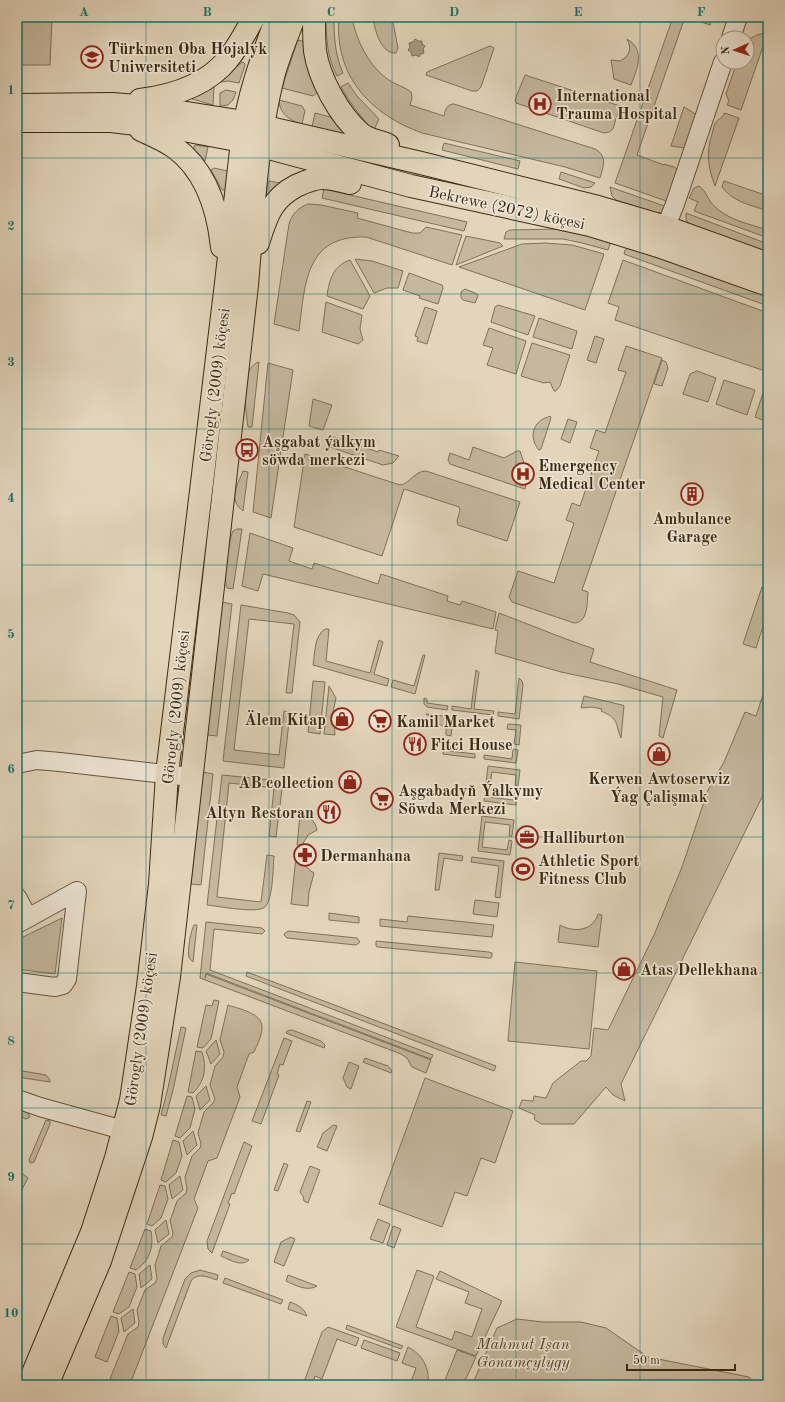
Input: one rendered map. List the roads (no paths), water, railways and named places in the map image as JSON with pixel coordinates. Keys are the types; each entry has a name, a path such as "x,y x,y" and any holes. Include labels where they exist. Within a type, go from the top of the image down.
{"main road":[{"path":"17,105 111,112 168,95 202,81 227,60 242,39 254,17"},
{"name":"Görogly (2009) köçesi","path":"28,1385 92,1232 131,1100 148,986 160,884 167,774 236,284 254,194 252,134 257,71 277,17"},
{"name":"Görogly (2009) köçesi","path":"252,134 294,17"},
{"path":"314,17 315,52 329,91 344,115 361,134 386,144 421,163"},
{"path":"17,121 149,107 252,134"},
{"path":"111,112 137,128 168,142 184,156 199,173 207,187 214,205 236,284"},
{"name":"Bekrewe (2072) köçesi","path":"252,134 421,163 598,206 768,285"},
{"name":"Bekrewe (2072) köçesi","path":"252,134 297,157 411,186 590,225 662,236 768,264"},
{"path":"236,284 272,206 280,196 288,190 305,181 322,178 375,188 411,186"},
{"name":"Görogly (2009) köçesi","path":"47,1385 100,1260 142,1137 149,1105 169,977 190,777 236,284"}],"street":[{"path":"734,30 738,17"},
{"path":"662,236 720,70"},
{"path":"17,764 37,760 190,777"},
{"path":"17,897 22,921 77,891 68,979 63,985 55,987 17,982"},
{"path":"17,1100 123,1130"}],"place":[{"name":"Türkmen Oba Hojalyk Uniwersiteti","path":"92,57"},
{"name":"International Trauma Hospital","path":"540,104"},
{"name":"Aşgabat ýalkym söwda merkezi","path":"247,450"},
{"name":"Emergency Medical Center","path":"523,474"},
{"name":"Ambulance Garage","path":"692,494"},
{"name":"Älem Kitap","path":"342,719"},
{"name":"Kamil Market","path":"380,721"},
{"name":"Fitci House","path":"415,744"},
{"name":"Kerwen Awtoserwiz Ýag Çalişmak","path":"659,754"},
{"name":"AB collection","path":"350,782"},
{"name":"Aşgabadyň Ýalkymy Söwda Merkezi","path":"382,799"},
{"name":"Altyn Restoran","path":"329,812"},
{"name":"Halliburton","path":"527,837"},
{"name":"Dermanhana","path":"305,855"},
{"name":"Athletic Sport Fitness Club","path":"523,869"},
{"name":"Atas Dellekhana","path":"624,969"}],"park label":[{"name":"Mahmut Işan Gonamçylygy","path":"523,1352"}]}
